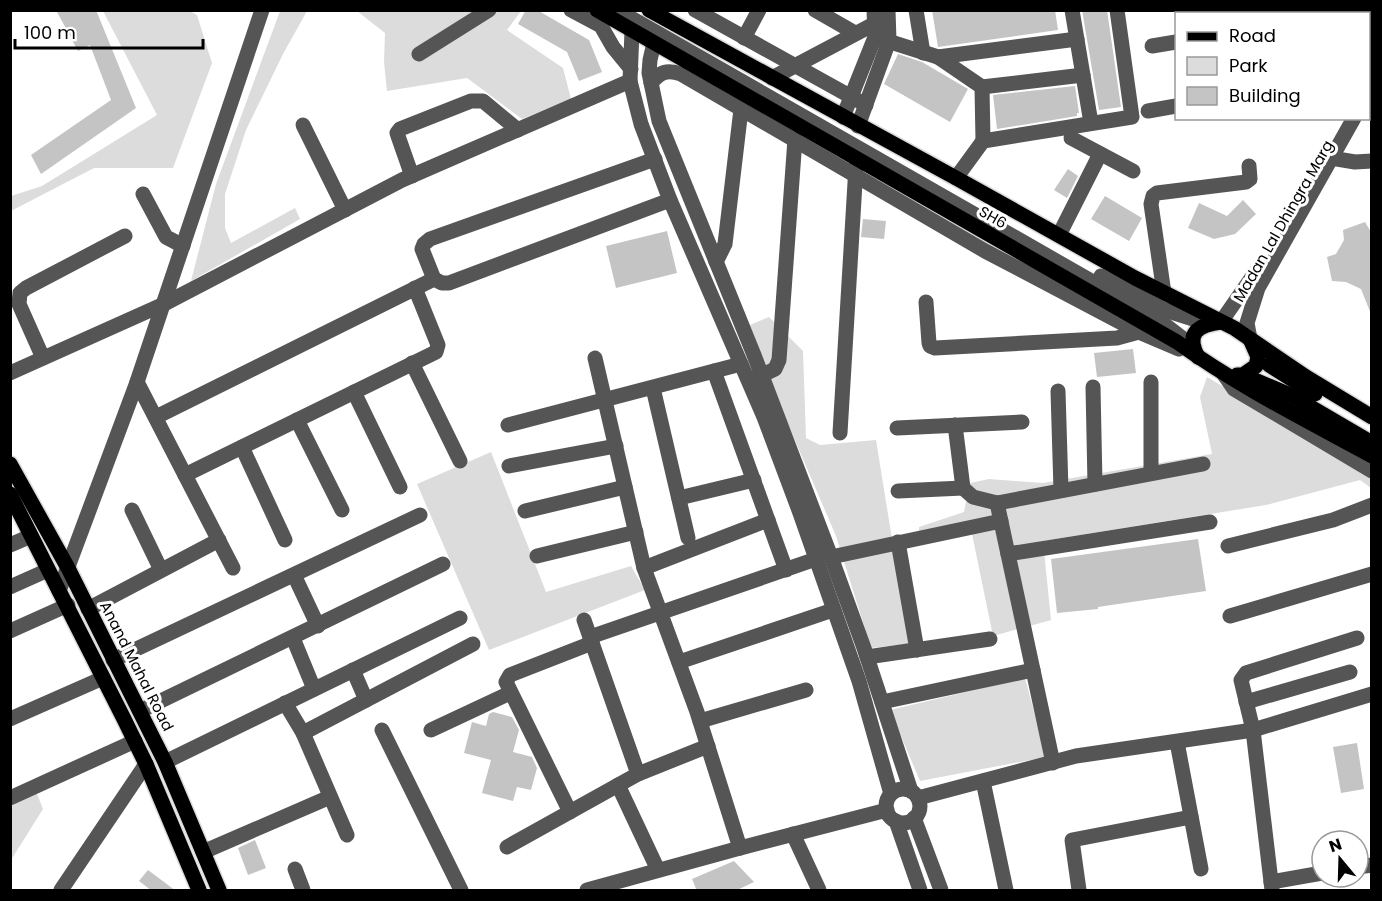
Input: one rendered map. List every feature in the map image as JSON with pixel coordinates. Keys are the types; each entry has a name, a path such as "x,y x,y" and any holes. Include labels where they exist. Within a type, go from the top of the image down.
{"main road":[{"name":"SH6","path":"597,10 640,16 663,27 742,102 856,167 1195,352 1222,373 1371,456"},
{"path":"640,16 772,78 1215,323 1250,339 1371,417"},
{"path":"1195,352 1195,332 1202,326 1215,323"},
{"path":"1250,339 1258,357 1371,428"},
{"path":"1244,375 1256,366 1258,357"},
{"path":"1222,373 1244,375 1290,395 1371,443"},
{"name":"Anand Mahal Road","path":"10,464 68,568 165,762 219,891"},
{"path":"10,494 68,605 146,764 199,891"}],"street":[{"path":"59,591 138,382 262,10"},
{"path":"418,54 489,10"},
{"path":"572,10 601,26 630,75 641,124 670,200 741,364 755,378"},
{"path":"617,10 640,16 630,75"},
{"path":"696,10 866,105"},
{"path":"744,38 759,10"},
{"path":"815,10 855,33"},
{"path":"843,117 888,10"},
{"path":"916,10 923,52"},
{"path":"1072,10 1091,123"},
{"path":"983,141 1132,117 1117,10"},
{"path":"587,891 614,886 658,870 793,834 891,815 904,823 914,818 920,809 867,657 779,457 716,262 664,136 655,106 649,66 663,27"},
{"path":"663,27 1088,269 1165,310 1215,323"},
{"path":"663,27 1156,318 1195,352"},
{"path":"858,126 866,105 879,28"},
{"path":"772,78 855,33 879,28 923,52 938,57 981,87 1083,75"},
{"path":"938,57 1077,39"},
{"path":"1152,46 1175,42"},
{"path":"651,83 661,73 675,72 742,102 795,139 856,167 985,251 1139,332 1195,352"},
{"path":"10,373 164,304 412,176 518,130 630,75"},
{"path":"956,178 983,141 981,87"},
{"path":"412,176 397,133 400,129 471,101 483,101 518,130"},
{"path":"716,262 725,244 742,102"},
{"path":"1148,111 1175,106"},
{"name":"Madan Lal Dhingra Marg","path":"1215,323 1254,274 1342,120"},
{"name":"Madan Lal Dhingra Marg","path":"1250,339 1247,323 1258,288 1353,120"},
{"path":"303,125 345,210"},
{"path":"1071,138 1133,171"},
{"path":"755,378 775,369 779,360 795,139"},
{"path":"1059,235 1100,154"},
{"path":"1331,158 1355,162 1371,160"},
{"path":"655,159 430,239 422,249 434,279 442,283 449,283 670,200"},
{"path":"1164,293 1151,204 1153,196 1157,193 1246,182 1250,179 1249,166"},
{"path":"840,433 856,167"},
{"path":"143,194 166,237 183,246"},
{"path":"43,358 19,304 20,293 125,236"},
{"path":"125,415 153,411 434,279"},
{"path":"185,475 436,352 438,349 415,288"},
{"path":"926,302 929,343 934,348 1117,338 1139,332"},
{"path":"596,358 645,568 700,720 740,848"},
{"path":"412,363 460,461"},
{"path":"508,426 741,364"},
{"path":"714,371 786,570"},
{"path":"1222,373 1234,389 1371,471"},
{"path":"138,382 232,568"},
{"path":"1151,382 1151,473"},
{"path":"1093,387 1095,484"},
{"path":"653,388 688,538"},
{"path":"1059,391 1061,490"},
{"path":"354,392 400,487"},
{"path":"297,420 342,510"},
{"path":"897,428 1022,422"},
{"path":"956,425 963,488 973,497 997,503 1203,464"},
{"path":"509,466 616,446"},
{"path":"242,447 285,540"},
{"path":"679,498 754,480"},
{"path":"525,511 626,487"},
{"path":"898,491 963,488"},
{"path":"997,503 1053,763"},
{"path":"1228,546 1333,520 1371,506"},
{"path":"132,510 161,570"},
{"path":"113,660 420,514"},
{"path":"645,568 768,520"},
{"path":"570,812 510,693 506,682 510,675 591,640 823,558 1001,521"},
{"path":"1008,554 1210,522"},
{"path":"537,556 636,532"},
{"path":"10,545 31,536"},
{"path":"88,609 219,540"},
{"path":"898,542 917,650"},
{"path":"823,558 833,610 859,681 891,794"},
{"path":"140,711 443,564"},
{"path":"10,586 48,570"},
{"path":"1230,616 1371,574"},
{"path":"294,575 318,626"},
{"path":"10,631 68,605"},
{"path":"679,662 833,610"},
{"path":"165,762 460,618"},
{"path":"584,620 638,774"},
{"path":"293,638 314,689"},
{"path":"1310,876 1272,886 1253,730 1241,680 1246,673 1357,638"},
{"path":"867,657 990,639"},
{"path":"303,733 473,644"},
{"path":"353,670 366,700"},
{"path":"882,702 1033,670"},
{"path":"1246,702 1350,672"},
{"path":"10,719 103,678"},
{"path":"700,720 806,690"},
{"path":"431,730 510,693"},
{"path":"920,891 891,815 888,799 891,794 901,789 914,795 983,781 1076,756 1253,730 1371,694"},
{"path":"285,703 303,733 347,836"},
{"path":"382,730 460,891"},
{"path":"10,798 135,741"},
{"path":"1177,741 1201,869"},
{"path":"507,848 638,774 708,746"},
{"path":"61,891 146,764"},
{"path":"983,781 1006,891"},
{"path":"618,785 658,870"},
{"path":"203,852 330,797"},
{"path":"1079,891 1072,840 1191,817"},
{"path":"914,818 941,891"},
{"path":"793,834 819,891"},
{"path":"294,869 303,891"}],"green space":[{"path":"103,11 190,11 197,15 212,63 173,168 94,168 11,211 11,196 42,186 157,115"},
{"path":"280,11 307,11 246,130 225,194 225,228 231,243 295,208 300,219 191,281 216,184"},
{"path":"357,11 521,11 507,30 563,68 571,99 522,119 467,78 387,91 384,62 385,33"},
{"path":"769,317 803,351 806,438 820,445 876,440 909,644 871,648 836,536 782,410 750,325"},
{"path":"1207,377 1371,475 1371,488 1360,480 1266,505 1043,541 1051,620 993,636 972,534 919,534 919,527 964,512 970,483 989,479 1043,483 1212,454 1200,397"},
{"path":"491,452 546,592 631,566 645,590 489,650 417,484"},
{"path":"1025,678 1046,757 920,781 890,710"},
{"path":"35,789 43,809 11,860 11,800"}],"building":[{"path":"56,10 96,10 136,108 41,174 31,155 111,100 90,45 78,51"},
{"path":"526,10 537,10 589,40 602,72 579,81 567,52 518,24"},
{"path":"932,10 1055,10 1058,30 938,47"},
{"path":"1082,10 1107,10 1121,107 1099,110"},
{"path":"898,54 922,62 968,89 950,122 884,84"},
{"path":"1075,86 1079,113 1077,116 997,129 993,95"},
{"path":"1068,169 1078,176 1067,198 1054,190"},
{"path":"1105,196 1142,218 1129,241 1091,219"},
{"path":"1243,200 1256,214 1235,234 1214,239 1188,228 1199,203 1227,216"},
{"path":"863,219 886,221 884,239 861,237"},
{"path":"1365,222 1371,232 1371,314 1361,289 1346,282 1332,281 1327,257 1336,254 1344,240 1343,230"},
{"path":"667,231 677,273 616,288 606,246"},
{"path":"1133,349 1136,373 1097,377 1094,353"},
{"path":"1198,539 1206,591 1098,607 1098,609 1057,613 1051,559"},
{"path":"493,712 512,717 519,730 513,752 532,757 537,768 531,790 517,787 513,801 482,793 491,760 464,753 472,722 486,726 489,714"},
{"path":"1357,743 1364,789 1341,793 1333,747"},
{"path":"255,840 266,868 248,875 238,848"},
{"path":"734,861 754,882 735,891 697,891 692,879"},
{"path":"148,870 176,891 152,891 139,881"}]}
